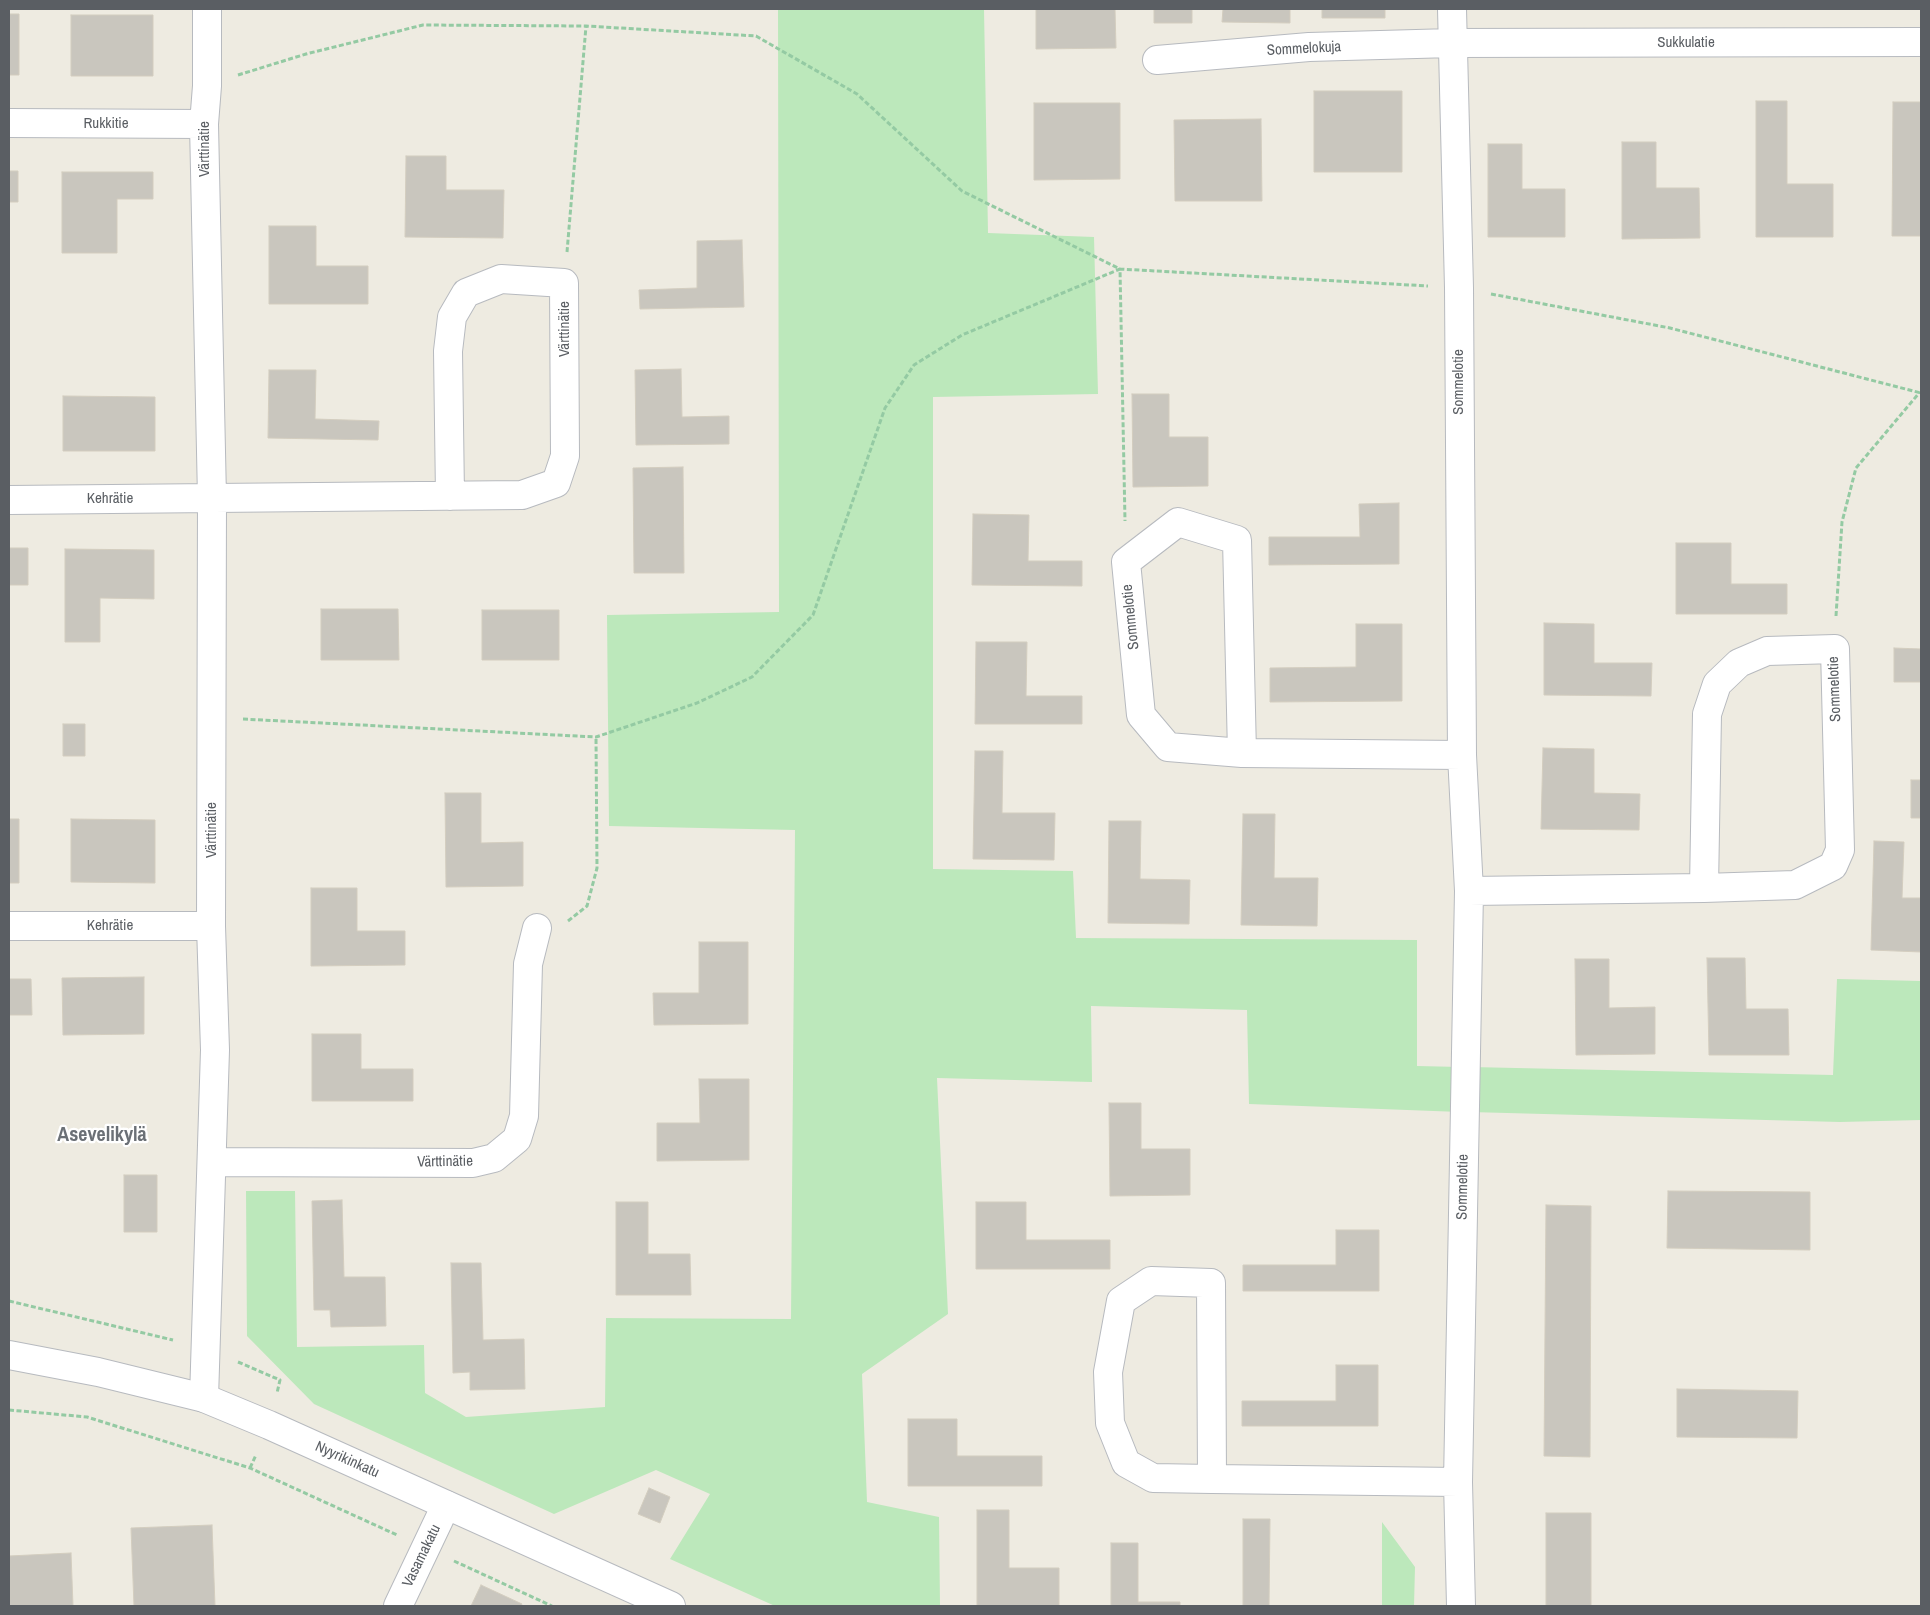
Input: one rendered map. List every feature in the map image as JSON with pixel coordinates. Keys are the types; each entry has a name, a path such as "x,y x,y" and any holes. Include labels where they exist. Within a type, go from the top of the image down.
{"street":[{"name":"Värttinätie","path":"204,1398 213,1162 215,1050 212,926 212,498 204,124 207,86 207,9"},
{"name":"Sommelotie","path":"1452,9 1459,288 1462,755 1469,891 1458,1482 1461,1606"},
{"name":"Sukkulatie","path":"1452,43 1921,42"},
{"name":"Sommelokuja","path":"1157,60 1308,47 1452,43"},
{"name":"Rukkitie","path":"9,123 204,124"},
{"name":"Värttinätie","path":"212,498 522,496 556,483 565,456 564,283 501,279 466,293 452,318 448,351 450,496"},
{"name":"Kehrätie","path":"9,500 212,498"},
{"name":"Sommelotie","path":"1242,753 1237,540 1178,522 1126,562 1141,716 1168,747 1242,753 1462,755"},
{"name":"Sommelotie","path":"1469,891 1704,888 1795,884 1834,866 1840,850 1835,649 1767,651 1739,663 1717,684 1708,714 1704,888"},
{"name":"Kehrätie","path":"9,926 212,926"},
{"name":"Värttinätie","path":"213,1162 473,1163 494,1158 517,1139 524,1116 528,964 537,928"},
{"path":"1212,1478 1211,1282 1151,1281 1121,1301 1108,1372 1110,1423 1126,1463 1153,1478 1458,1482"},
{"name":"Nyyrikinkatu","path":"9,1355 98,1372 204,1398 269,1425 671,1606"},
{"name":"Vasamakatu","path":"398,1606 446,1506"}],"path":[{"path":"207,86 306,54 422,25 586,26 756,36 857,94 962,191 1120,269 1459,288 1670,328 1921,392 1856,468 1842,522 1835,649"},
{"path":"564,283 586,26"},
{"path":"1120,269 1126,562"},
{"path":"213,717 596,737 698,703 752,676 813,615 885,408 914,365 962,335 1120,269"},
{"path":"537,928 564,925 587,906 597,868 596,737"},
{"path":"9,1301 207,1348"},
{"path":"9,1410 87,1417 250,1468 552,1606"}],"green space":[{"path":"778,9 984,9 988,233 1094,237 1098,394 933,397 933,869 1073,871 1076,938 1417,940 1417,1066 1461,1067 1460,1112 1249,1104 1247,1010 1091,1006 1092,1082 937,1078 948,1314 862,1374 867,1502 939,1517 940,1606 775,1606 670,1559 710,1494 656,1470 554,1514 314,1404 247,1336 246,1191 295,1191 297,1347 424,1345 425,1393 466,1417 605,1407 606,1318 791,1319 795,830 609,826 607,615 779,612"},
{"path":"1837,979 1921,981 1921,1120 1840,1122 1470,1112 1471,1067 1833,1075"},
{"path":"1382,1522 1415,1567 1414,1606 1382,1606"}],"building":[{"path":"1036,9 1115,9 1116,48 1036,49"},
{"path":"1154,9 1192,9 1192,23 1154,23"},
{"path":"1223,9 1290,9 1290,23 1222,22"},
{"path":"1322,9 1385,9 1385,18 1322,18"},
{"path":"9,14 19,14 19,75 9,75"},
{"path":"71,15 153,15 153,76 71,76"},
{"path":"1314,91 1402,91 1402,172 1314,172"},
{"path":"1756,101 1787,101 1787,184 1833,184 1833,237 1756,237"},
{"path":"1893,102 1921,102 1921,236 1892,236"},
{"path":"1034,103 1120,103 1120,179 1034,180"},
{"path":"1261,119 1262,201 1175,201 1174,120"},
{"path":"1622,142 1656,142 1656,188 1699,188 1700,238 1622,239"},
{"path":"1488,144 1522,144 1522,189 1565,189 1565,237 1488,237"},
{"path":"406,156 446,156 446,190 504,190 503,238 405,237"},
{"path":"9,171 18,171 18,202 9,202"},
{"path":"62,172 153,172 153,199 117,199 117,253 62,253"},
{"path":"269,226 316,226 316,266 368,266 368,304 269,304"},
{"path":"742,240 744,307 640,309 639,290 697,288 697,241"},
{"path":"681,369 682,417 729,416 729,444 636,445 635,370"},
{"path":"269,370 316,370 315,419 379,421 378,440 268,438"},
{"path":"1132,394 1169,394 1169,437 1208,437 1208,486 1133,487"},
{"path":"63,396 155,397 155,451 63,451"},
{"path":"683,467 684,573 634,573 633,468"},
{"path":"1399,503 1399,564 1269,565 1269,537 1360,537 1359,504"},
{"path":"973,514 1029,515 1028,561 1082,561 1082,586 972,585"},
{"path":"1676,543 1731,543 1731,584 1787,584 1787,614 1676,614"},
{"path":"9,548 28,548 28,585 9,585"},
{"path":"65,549 154,550 154,599 100,598 100,642 65,642"},
{"path":"321,609 398,609 399,660 321,660"},
{"path":"482,610 559,610 559,660 482,660"},
{"path":"1544,623 1594,624 1594,663 1652,663 1651,696 1544,695"},
{"path":"1356,624 1402,624 1402,701 1270,702 1270,668 1356,667"},
{"path":"976,642 1027,642 1026,696 1082,696 1082,724 975,724"},
{"path":"1894,648 1921,649 1921,682 1894,682"},
{"path":"63,724 85,724 85,756 63,756"},
{"path":"1543,748 1594,749 1594,793 1640,794 1639,830 1541,829"},
{"path":"975,751 1003,751 1002,813 1055,813 1054,860 973,859"},
{"path":"1911,780 1921,780 1921,818 1911,818"},
{"path":"445,793 481,793 481,843 523,842 523,886 446,887"},
{"path":"1243,814 1275,814 1274,878 1318,878 1317,926 1241,925"},
{"path":"9,819 19,819 19,883 9,883"},
{"path":"71,819 155,820 155,883 71,882"},
{"path":"1109,821 1141,821 1140,879 1190,880 1189,924 1108,923"},
{"path":"1874,841 1904,842 1902,898 1921,898 1921,952 1871,950"},
{"path":"311,888 357,888 357,931 405,931 405,965 311,966"},
{"path":"699,942 748,942 748,1024 654,1025 653,993 699,993"},
{"path":"1707,958 1745,958 1746,1009 1788,1009 1789,1055 1709,1055"},
{"path":"1575,959 1609,959 1609,1008 1655,1007 1655,1054 1576,1055"},
{"path":"144,977 144,1034 63,1035 62,978"},
{"path":"9,979 31,979 32,1015 9,1015"},
{"path":"312,1034 361,1034 361,1069 413,1069 413,1101 312,1101"},
{"path":"699,1079 749,1079 749,1160 657,1161 657,1123 700,1123"},
{"path":"1109,1103 1141,1103 1141,1149 1190,1149 1190,1195 1110,1196"},
{"path":"124,1175 157,1175 157,1232 124,1232"},
{"path":"1668,1191 1810,1192 1810,1250 1667,1248"},
{"path":"342,1200 344,1277 385,1277 386,1326 331,1327 330,1310 314,1310 312,1201"},
{"path":"616,1202 648,1202 648,1254 690,1254 691,1295 616,1295"},
{"path":"976,1202 1026,1202 1026,1240 1110,1240 1110,1269 976,1269"},
{"path":"1546,1205 1591,1206 1590,1457 1544,1456"},
{"path":"1336,1230 1379,1230 1379,1291 1243,1291 1243,1265 1336,1265"},
{"path":"451,1263 481,1263 483,1340 524,1339 525,1389 470,1390 470,1372 453,1373"},
{"path":"1336,1365 1378,1365 1378,1426 1242,1426 1242,1401 1336,1401"},
{"path":"1677,1389 1798,1391 1797,1438 1677,1437"},
{"path":"908,1419 957,1419 957,1456 1042,1456 1042,1486 908,1486"},
{"path":"649,1488 670,1497 660,1523 638,1514"},
{"path":"977,1510 1009,1510 1009,1568 1059,1568 1059,1606 977,1606"},
{"path":"1546,1513 1591,1513 1591,1606 1546,1606"},
{"path":"1243,1519 1270,1519 1269,1606 1243,1606"},
{"path":"212,1525 215,1606 134,1606 131,1528"},
{"path":"1111,1543 1138,1543 1138,1602 1180,1602 1180,1606 1111,1606"},
{"path":"71,1553 73,1606 9,1606 9,1556"},
{"path":"481,1585 522,1604 521,1606 471,1606"}],"district":[{"name":"Asevelikylä","path":"102,1136"}]}
